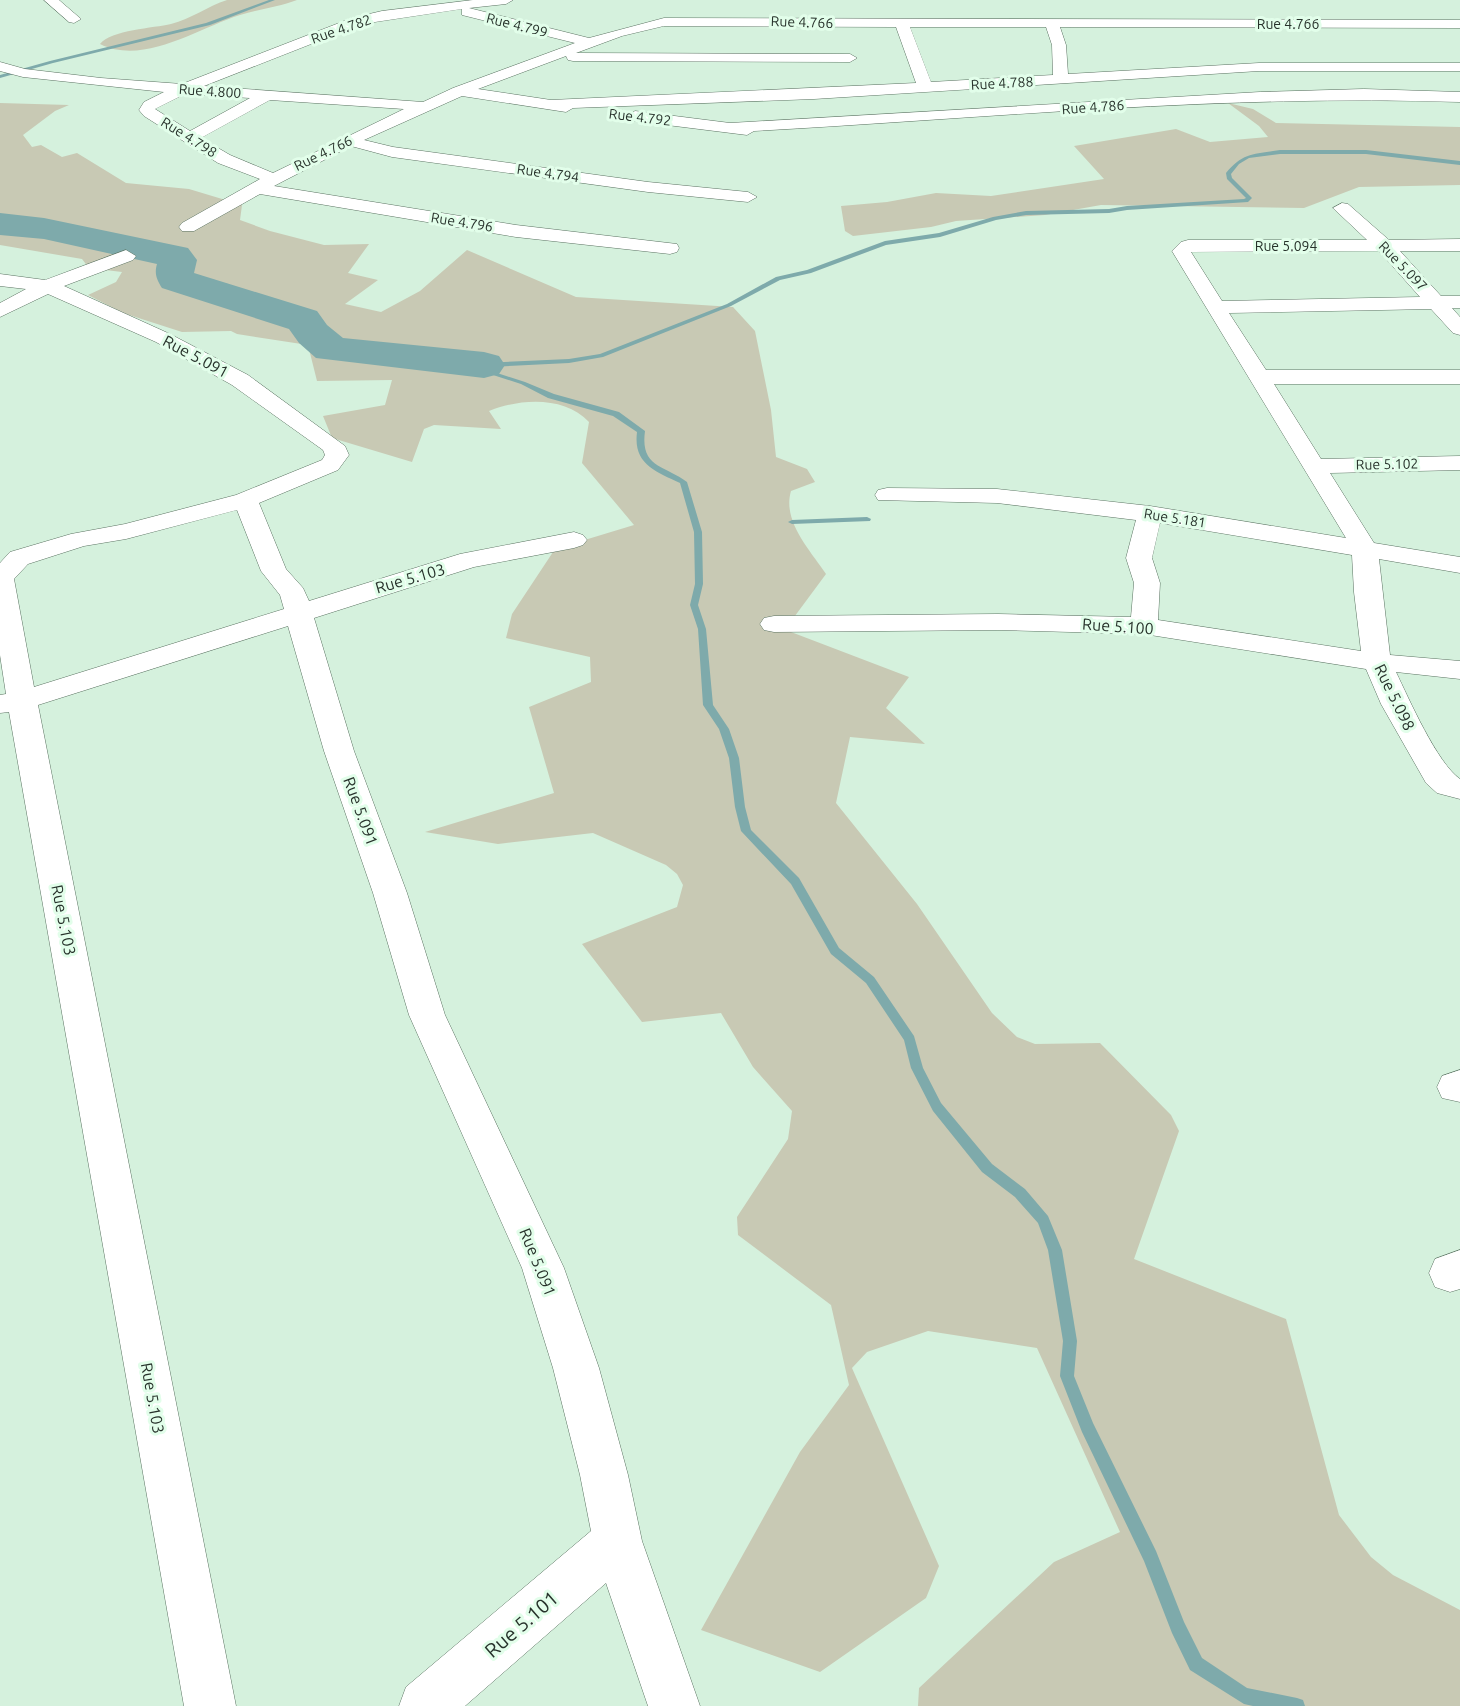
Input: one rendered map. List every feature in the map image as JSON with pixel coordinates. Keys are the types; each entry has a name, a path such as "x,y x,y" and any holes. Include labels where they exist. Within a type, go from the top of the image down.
{"street":[{"path":"51,0 74,19"},
{"name":"Rue 4.782","path":"183,89 357,21 443,7 506,0"},
{"name":"Rue 4.799","path":"443,7 590,43"},
{"path":"834,8 840,23"},
{"path":"1365,8 1382,24"},
{"name":"Rue 4.766","path":"188,227 272,178 422,106 590,43 641,26 664,22 1052,24 1166,31 1299,24 1460,24"},
{"path":"902,23 925,87"},
{"path":"1052,24 1059,45 1061,80"},
{"path":"1299,24 1330,65"},
{"path":"554,56 850,58"},
{"path":"1182,57 1198,70"},
{"name":"Rue 4.788","path":"544,105 1061,80 1198,70 1330,65 1453,67"},
{"path":"1453,67 1460,86"},
{"name":"Rue 4.800","path":"11,70 102,83 422,106"},
{"name":"Rue 4.798","path":"183,89 149,105 147,110 224,159 272,178"},
{"name":"Rue 4.792","path":"458,91 544,105 812,139"},
{"name":"Rue 4.786","path":"727,128 1260,97 1364,94 1460,97"},
{"path":"189,138 267,95"},
{"name":"Rue 4.794","path":"350,141 392,152 648,187 748,197"},
{"name":"Rue 4.796","path":"255,188 516,231 670,248"},
{"name":"Rue 5.097","path":"1342,208 1384,245 1460,329"},
{"name":"Rue 5.094","path":"1216,307 1180,251 1182,248 1460,245"},
{"path":"0,311 47,286 126,256"},
{"path":"0,280 47,286"},
{"name":"Rue 5.091","path":"47,286 163,338 240,380 333,446 337,455 330,465 245,500 274,571 293,594 339,751 390,893 427,1015 543,1268 576,1368 604,1475 617,1541 674,1706"},
{"path":"1216,307 1460,302"},
{"path":"1216,307 1365,549"},
{"path":"1259,377 1460,377"},
{"name":"Rue 5.102","path":"1315,466 1460,463"},
{"name":"Rue 5.181","path":"888,495 997,496 1150,514 1460,566"},
{"path":"11,702 1,578 19,558 80,539 126,531 245,500"},
{"path":"1144,626 1147,583 1139,558 1150,514"},
{"name":"Rue 5.103","path":"210,1706 11,702 470,560 574,540"},
{"name":"Rue 5.098","path":"1365,549 1367,592 1377,662 1396,704 1437,776 1448,786 1460,789"},
{"name":"Rue 5.100","path":"774,624 998,622 1144,626 1377,662 1460,670"},
{"name":"Rue 5.101","path":"425,1706 617,1541"}],"green space":[{"path":"227,0 297,0 240,15 153,48 135,51 117,50 100,44 113,36 133,30 178,22"},
{"path":"0,103 69,105 55,111 23,135 32,147 41,145 62,157 77,153 126,183 189,189 242,205 240,220 270,231 324,245 369,244 348,273 378,280 345,304 381,312 420,291 467,250 576,297 733,307 755,331 771,410 776,457 807,469 815,482 791,491 790,513 799,535 826,574 789,624 791,632 909,677 886,708 925,744 850,737 836,803 917,904 992,1013 1017,1037 1035,1044 1100,1043 1171,1115 1179,1131 1134,1259 1286,1319 1339,1515 1371,1557 1393,1575 1460,1610 1460,1706 918,1706 919,1688 1054,1562 1120,1532 1037,1348 928,1331 867,1352 852,1368 939,1566 926,1598 820,1672 701,1630 800,1452 849,1385 831,1305 738,1235 737,1217 788,1139 792,1111 753,1067 721,1013 642,1022 582,944 677,907 683,885 677,874 666,865 593,833 498,844 425,832 554,793 529,707 591,682 590,657 506,638 512,614 555,549 634,525 582,463 589,422 568,407 542,402 515,404 489,411 501,429 434,425 424,429 412,462 332,438 323,416 385,405 392,380 317,381 308,345 237,334 231,331 182,332 123,313 88,295 116,282 122,272 89,268 82,259 0,245"},
{"path":"1228,103 1253,109 1276,123 1460,127 1460,185 1359,187 1304,208 1101,205 1045,215 956,221 931,227 853,236 845,231 841,206 887,202 936,193 991,196 1104,179 1074,146 1176,129 1210,142 1268,137 1259,126"}],"waterway":[{"path":"0,77 208,24 273,0"},
{"path":"1297,1706 1244,1696 1196,1664 1178,1627 1150,1557 1087,1427 1067,1376 1070,1341 1055,1250 1043,1220 1020,1193 987,1168 937,1107 917,1068 910,1039 870,980 835,951 795,881 746,831 740,807 734,758 724,729 708,705 702,629 694,605 699,584 698,532 683,482 657,469 644,458 641,451 641,431 616,414 551,396 523,383 492,373 484,365 569,361 601,356 729,305 778,278 809,272 885,243 940,235 995,218 1026,213 1109,211 1246,201 1249,198 1229,178 1228,174 1237,163 1248,157 1280,152 1366,152 1460,163"},
{"path":"0,224 66,232 175,256 178,260 174,270 176,280 303,320 313,334 331,349 484,365"},
{"path":"792,522 867,519"}]}
